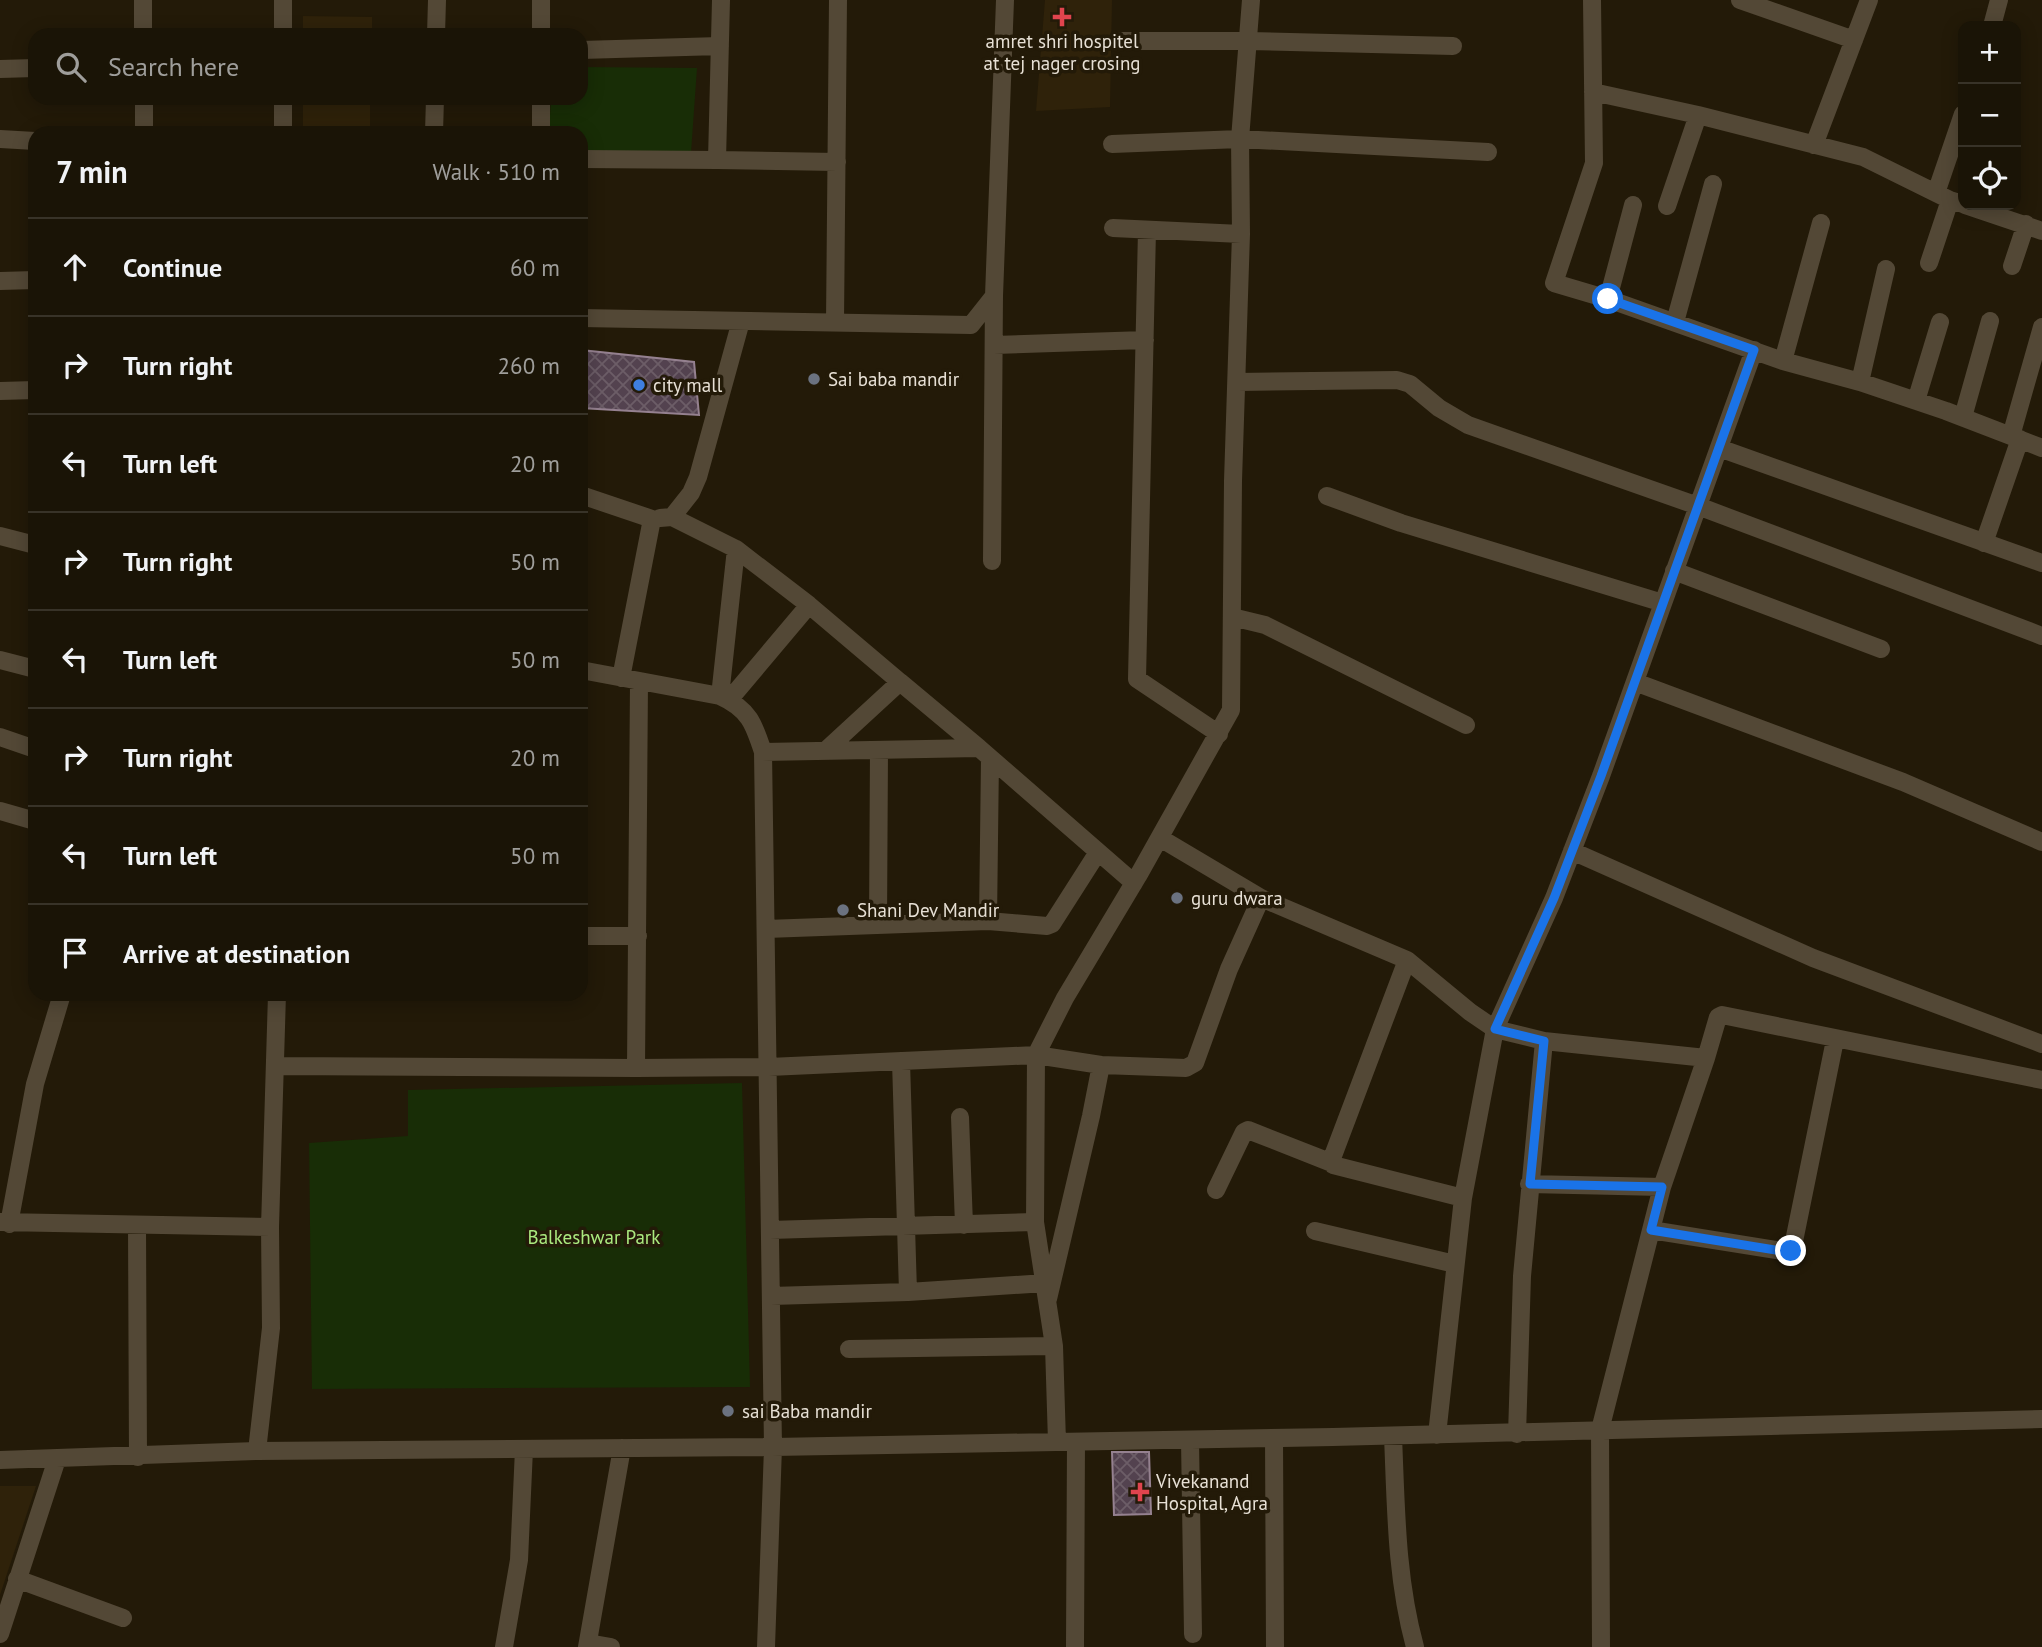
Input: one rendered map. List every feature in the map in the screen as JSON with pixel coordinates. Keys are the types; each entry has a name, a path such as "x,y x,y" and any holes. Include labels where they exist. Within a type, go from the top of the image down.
{"street":[{"path":"143,0 143,28"},
{"path":"283,0 283,28"},
{"path":"436,28 437,0"},
{"path":"541,0 541,28"},
{"path":"717,160 721,0"},
{"path":"835,322 838,0"},
{"path":"992,561 994,296 1004,0"},
{"path":"1057,1442 1054,1346 1035,1222 1036,1055 1065,998 1230,716 1232,704 1233,481 1241,234 1240,139 1251,0"},
{"path":"1592,0 1594,163 1554,283 1608,299 1783,361 1860,382 1963,417 2042,448"},
{"path":"1740,0 1854,40"},
{"path":"1814,145 1870,0"},
{"path":"1993,21 1999,0"},
{"path":"1122,41 1453,46"},
{"path":"588,50 720,46"},
{"path":"0,69 28,68"},
{"path":"1593,92 1698,115 1863,157 1953,201 2034,227 2012,266"},
{"path":"144,105 144,126"},
{"path":"283,105 283,126"},
{"path":"434,126 435,105"},
{"path":"541,105 541,126"},
{"path":"1667,205 1698,115"},
{"path":"0,139 28,141"},
{"path":"1112,144 1240,139 1488,152"},
{"path":"1929,263 1953,201 1959,147"},
{"path":"588,159 837,162"},
{"path":"1675,322 1713,184"},
{"path":"1608,299 1633,205"},
{"path":"1783,361 1821,223"},
{"path":"1113,228 1241,234"},
{"path":"1147,230 1137,679 1219,734"},
{"path":"1860,382 1886,269"},
{"path":"0,281 28,279"},
{"path":"588,318 971,325 994,296"},
{"path":"672,517 691,493 698,477 741,321"},
{"path":"1963,417 1990,321"},
{"path":"1916,401 1940,322"},
{"path":"1984,543 2016,438 2042,327"},
{"path":"994,345 1145,340"},
{"path":"1437,1435 1463,1198 1495,1029 1554,898 1572,851 1754,350"},
{"path":"1237,382 1397,380 1410,384 1439,408 1468,425 1698,506 2042,636"},
{"path":"0,391 28,390"},
{"path":"1719,448 2042,563"},
{"path":"1327,496 1401,523 1663,603"},
{"path":"588,497 652,519 672,517 736,549 810,605 1134,883"},
{"path":"621,678 652,519"},
{"path":"0,536 28,543"},
{"path":"724,698 736,549"},
{"path":"1674,571 1881,649"},
{"path":"724,698 810,605"},
{"path":"1233,617 1265,625 1466,725"},
{"path":"0,660 28,667"},
{"path":"588,671 724,698 752,720 763,752 772,1447 766,1647"},
{"path":"636,1068 639,682"},
{"path":"825,751 900,682"},
{"path":"1635,682 1903,782 2042,842"},
{"path":"0,737 28,747"},
{"path":"763,752 879,750 985,753"},
{"path":"878,925 879,750"},
{"path":"985,753 988,921"},
{"path":"0,811 28,819"},
{"path":"1160,838 1261,898 1407,960 1495,1029 1544,1041 1706,1058"},
{"path":"1572,851 1814,958 2042,1044"},
{"path":"766,929 988,921 1047,926 1052,924 1098,852"},
{"path":"275,1066 769,1067 1036,1055 1101,1065 1186,1068 1195,1063 1229,970 1261,898"},
{"path":"588,936 638,936"},
{"path":"1332,1163 1331,1156 1407,960"},
{"path":"60,1001 35,1084 4,1223 270,1227"},
{"path":"257,1451 271,1328 270,1227 277,1001"},
{"path":"1601,1647 1600,1430 1662,1187 1718,1017 1722,1015 2042,1080"},
{"path":"1651,1230 1791,1251 1835,1040"},
{"path":"1517,1434 1522,1276 1544,1041"},
{"path":"901,1061 908,1292"},
{"path":"1046,1291 1091,1116 1101,1065"},
{"path":"960,1117 964,1224"},
{"path":"1216,1190 1244,1132 1253,1130 1332,1163 1463,1198"},
{"path":"1530,1184 1662,1187"},
{"path":"771,1230 1035,1222"},
{"path":"137,1225 138,1457"},
{"path":"1315,1231 1455,1264"},
{"path":"771,1296 1046,1291"},
{"path":"849,1349 1054,1346"},
{"path":"0,1460 257,1451 772,1447 1517,1434 2042,1419"},
{"path":"1392,1436 1400,1576 1415,1647"},
{"path":"1274,1438 1275,1647"},
{"path":"1189,1440 1194,1634"},
{"path":"1075,1647 1076,1442"},
{"path":"611,1647 588,1645 622,1448"},
{"path":"504,1647 519,1560 524,1449"},
{"path":"0,1634 57,1459"},
{"path":"16,1579 123,1618"}],"shaded area":[{"path":"1045,0 1112,0 1110,107 1036,111"},
{"path":"303,16 372,17 372,28 303,28"},
{"path":"303,105 370,105 370,126 303,126"},
{"path":"0,1486 36,1486 0,1595"}],"green space":[{"path":"588,67 697,68 691,153 588,152 588,126 549,126 551,105 588,105"},
{"name":"Balkeshwar Park","path":"742,1083 750,1387 312,1389 309,1143 408,1136 408,1090"}],"building":[{"name":"city mall","path":"588,351 694,362 699,415 588,408"},
{"path":"1112,1452 1149,1452 1151,1514 1114,1515"}],"place":[{"name":"amret shri hospitel at tej nager crosing","path":"1062,17"},
{"name":"Sai baba mandir","path":"814,379"},
{"name":"city mall","path":"639,385"},
{"name":"guru dwara","path":"1177,898"},
{"name":"Shani Dev Mandir","path":"843,910"},
{"name":"sai Baba mandir","path":"728,1411"},
{"name":"Vivekanand Hospital, Agra","path":"1140,1492"}],"route":[{"path":"1608,299 1754,350 1601,776 1554,898 1495,1029 1544,1041 1530,1184 1662,1187 1651,1230 1791,1251"}]}
